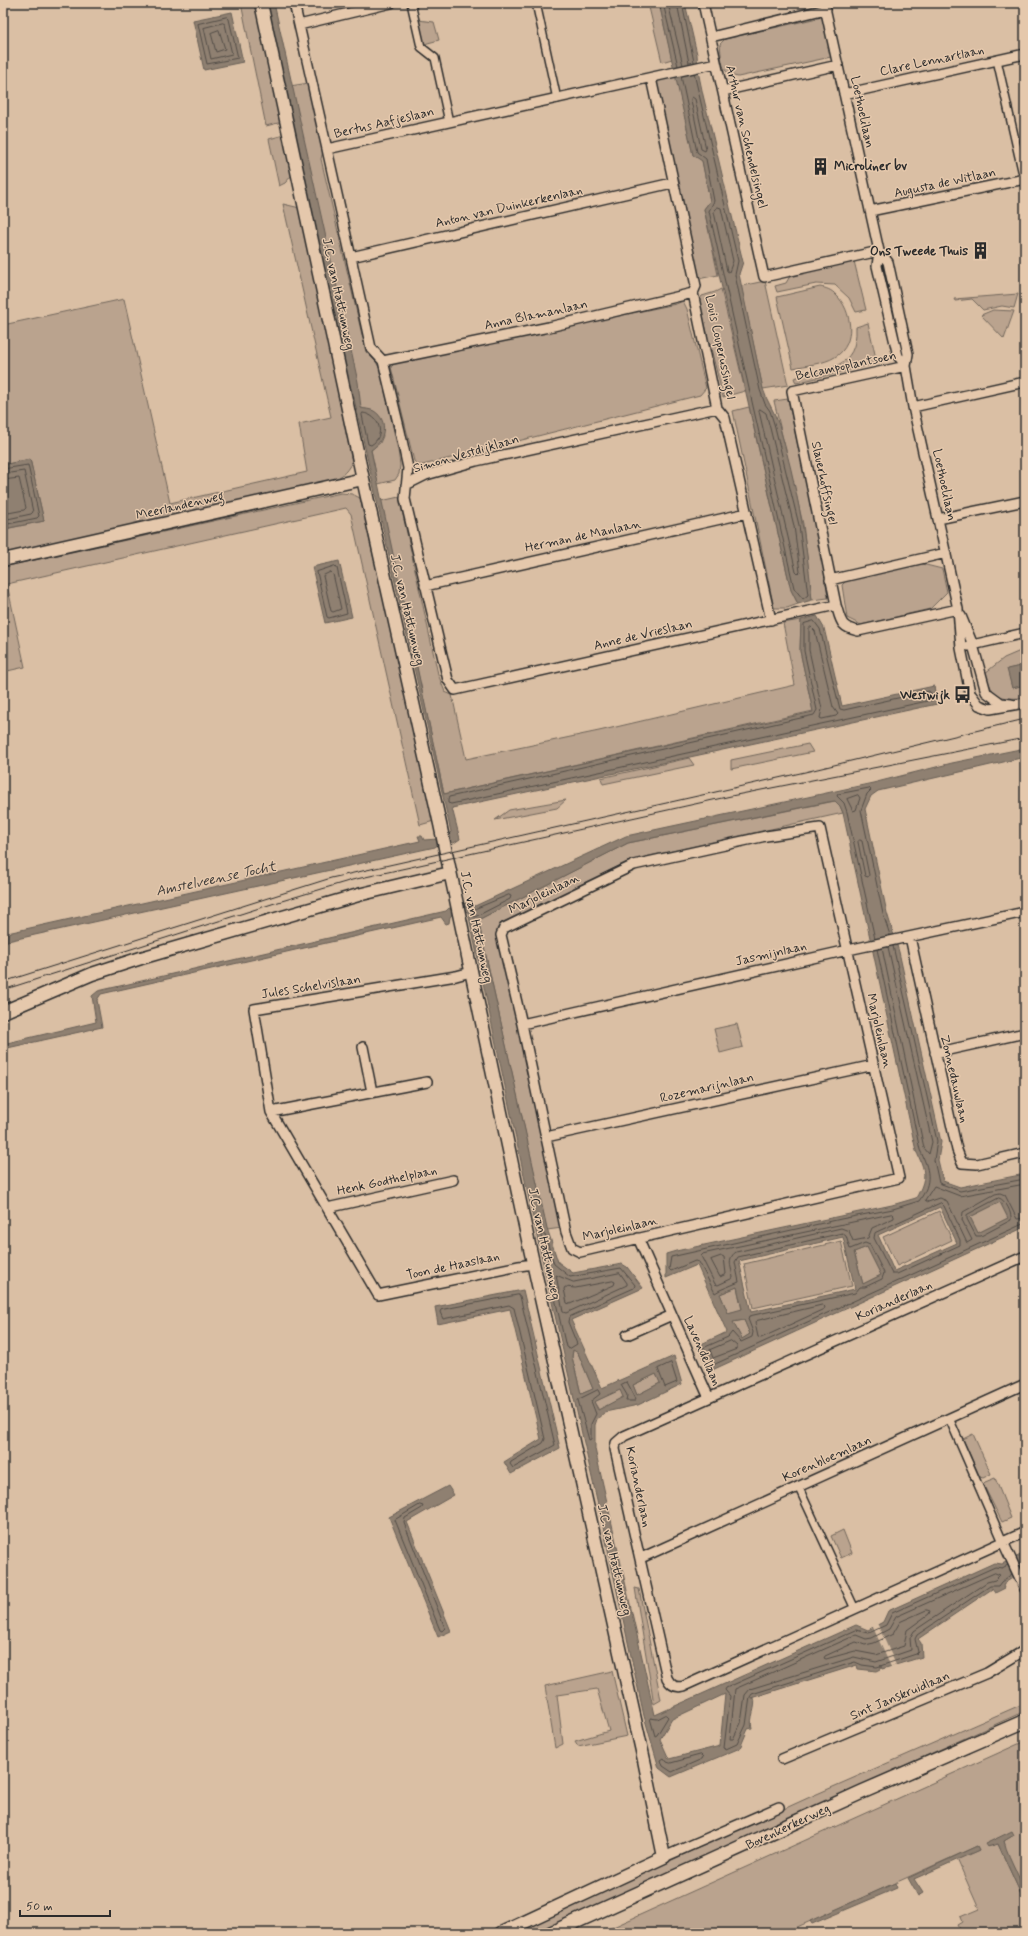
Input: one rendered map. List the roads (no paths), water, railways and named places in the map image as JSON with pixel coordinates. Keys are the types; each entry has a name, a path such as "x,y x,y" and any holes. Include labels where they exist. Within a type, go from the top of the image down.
{"main road":[{"name":"Bovenkerkerweg","path":"551,1933 862,1792 1025,1721"}],"street":[{"name":"J.C. van Hattumweg","path":"261,3 363,479 420,732 533,1264 643,1753 664,1857"},
{"path":"294,3 327,149"},
{"path":"299,25 391,3"},
{"path":"411,3 421,47 435,58 449,122"},
{"path":"536,3 557,99"},
{"name":"Arthur van Schendelsingel","path":"703,3 764,277 879,251"},
{"path":"711,37 825,6"},
{"name":"Loethoelilaan","path":"825,6 879,251 877,266 898,356 906,366 913,407 958,609 961,648 970,693 979,705 990,710 1021,704"},
{"name":"Clare Lennartlaan","path":"844,94 1025,54"},
{"path":"997,60 1024,179"},
{"name":"Bertus Aafjeslaan","path":"406,485 408,468 383,361 371,348 327,149 716,63"},
{"path":"722,91 838,65"},
{"name":"Louis Couperussingel","path":"651,78 672,183 696,286 693,293 717,408 725,418 771,620"},
{"name":"Augusta de Witlaan","path":"870,211 1024,179"},
{"name":"Anton van Duinkerkenlaan","path":"351,257 672,183"},
{"name":"Anna Blamanlaan","path":"383,361 549,327 693,293"},
{"name":"Belcampoplantsoen","path":"792,391 906,366"},
{"path":"913,407 1025,382"},
{"name":"Slauerhoffsingel","path":"792,391 830,580 841,623 848,628 858,631 958,609"},
{"name":"Simon Vestdijklaan","path":"455,690 448,680 404,499 406,485 426,475 476,461 717,408"},
{"name":"Meerlandenweg","path":"3,560 363,479"},
{"path":"938,519 1025,501"},
{"name":"Herman de Manlaan","path":"425,586 747,514"},
{"path":"830,580 946,553"},
{"name":"Anne de Vrieslaan","path":"455,690 836,605"},
{"name":"Loethoelilaan","path":"958,609 973,645 986,692 1001,703 1021,704"},
{"path":"961,648 1025,633"},
{"name":"Marjoleinlaan","path":"820,828 899,1178 580,1252 572,1248 566,1232 522,1024 501,935 504,928 634,865 766,836 820,828"},
{"path":"3,1012 92,974 141,958 362,894 450,873"},
{"name":"Jasmijnlaan","path":"522,1024 848,950 1025,912"},
{"name":"Zonnedauwlaan","path":"910,937 957,1150 962,1163 977,1164 1025,1153"},
{"name":"Jules Schelvislaan","path":"378,1295 271,1112 254,1009 456,976 471,972"},
{"path":"935,1053 1025,1033"},
{"path":"363,1047 372,1092"},
{"name":"Rozemarijnlaan","path":"546,1137 874,1065"},
{"path":"271,1112 426,1082"},
{"name":"Henk Godthelplaan","path":"326,1208 453,1180"},
{"name":"Lavendellaan","path":"638,1238 709,1398"},
{"name":"Korianderlaan","path":"1025,1256 624,1436 616,1443 615,1449 641,1558 667,1678 669,1683 674,1687 684,1686 1025,1532"},
{"name":"Toon de Haaslaan","path":"378,1295 533,1264"},
{"name":"Lavendellaan","path":"627,1335 672,1315"},
{"name":"Korenbloemlaan","path":"641,1558 1025,1384"},
{"path":"949,1418 1025,1589"},
{"path":"798,1486 855,1609"},
{"name":"Sint Janskruidlaan","path":"782,1760 987,1673 1025,1650"},
{"name":"Bovenkerkerweg","path":"501,1933 664,1857 779,1806"}],"water":[{"path":"266,3 274,3 358,382 361,408 374,411 379,415 384,426 382,437 376,446 371,450 444,794 813,712 800,651 801,620 817,616 824,628 842,706 934,686 937,704 452,808 460,839 454,843 450,842 448,835 451,832 353,394 349,384"},
{"path":"659,3 685,3 697,54 698,71 703,95 743,262 739,274 763,389 779,425 791,468 800,512 812,600 798,604 791,590 704,209 710,201 702,161 693,155"},
{"path":"232,12 243,62 204,70 193,20"},
{"path":"30,459 44,521 4,529 3,465"},
{"path":"339,561 352,617 325,623 312,567"},
{"path":"1025,665 1025,685 1012,688 1007,669"},
{"path":"1025,748 1025,757 878,791 871,796 865,809 887,913 899,952 941,1142 938,1160 943,1181 960,1187 1025,1174 1025,1227 710,1371 697,1346 727,1332 697,1265 666,1278 666,1254 892,1205 916,1198 922,1185 924,1174 922,1164 916,1151 843,813 840,806 835,801 828,802 628,843 478,920 547,1228 558,1262 573,1273 622,1264 627,1267 643,1288 571,1320 602,1388 674,1356 682,1384 638,1405 605,1412 597,1419 595,1425 595,1449 655,1715 856,1625 868,1630 883,1622 888,1611 994,1563 1002,1564 1025,1553 1025,1576 1014,1577 1003,1584 1005,1588 995,1593 992,1589 918,1639 921,1643 922,1657 882,1669 881,1665 881,1669 877,1671 858,1669 857,1665 751,1698 754,1698 755,1701 751,1720 752,1728 748,1729 740,1748 671,1777 659,1768 644,1716 600,1513 536,1232 468,912 464,911 462,906 465,903 475,906 626,836 873,783 952,763","holes":["1000,1202 1008,1218 978,1233 970,1217","940,1207 957,1243 894,1271 878,1235","843,1237 855,1289 751,1312 739,1261","867,1247 881,1275 863,1284 854,1252","737,1287 742,1309 728,1313 720,1294","744,1320 750,1334 742,1339 733,1322","573,1350 578,1353 593,1389 581,1394 572,1357","656,1374 660,1383 637,1395 633,1385","620,1390 623,1397 598,1410 594,1402","725,1694 720,1746 669,1759 660,1739 672,1719"]},
{"path":"418,836 422,836 424,840 437,839 439,844 435,847 3,942 3,934 420,841"},
{"path":"449,908 453,913 450,917 449,923 446,924 441,917 101,994 97,1000 102,1027 3,1049 3,1044 96,1022 92,996 98,991 446,911"},
{"path":"523,1290 560,1448 511,1474 504,1462 541,1439 510,1309 438,1324 435,1307"},
{"path":"448,1486 454,1495 407,1522 451,1631 438,1637 389,1517"},
{"path":"1012,1831 1014,1835 1004,1841 1006,1849 1020,1879 1025,1903 998,1844 987,1847 985,1844"},
{"path":"977,1846 979,1850 914,1879 923,1893 918,1896 908,1878"},
{"path":"895,1883 897,1888 812,1924 810,1921"}],"tram line":[{"path":"3,982 331,878 805,772 1025,719"},
{"path":"3,990 275,903 352,880 731,796 1025,738"}],"place":[{"name":"Microliner bv","path":"821,166"},
{"name":"Ons Tweede Thuis","path":"981,251"},
{"name":"Westwijk","path":"963,695"}],"water label":[{"name":"Amstelveense Tocht","path":"216,879"}]}
